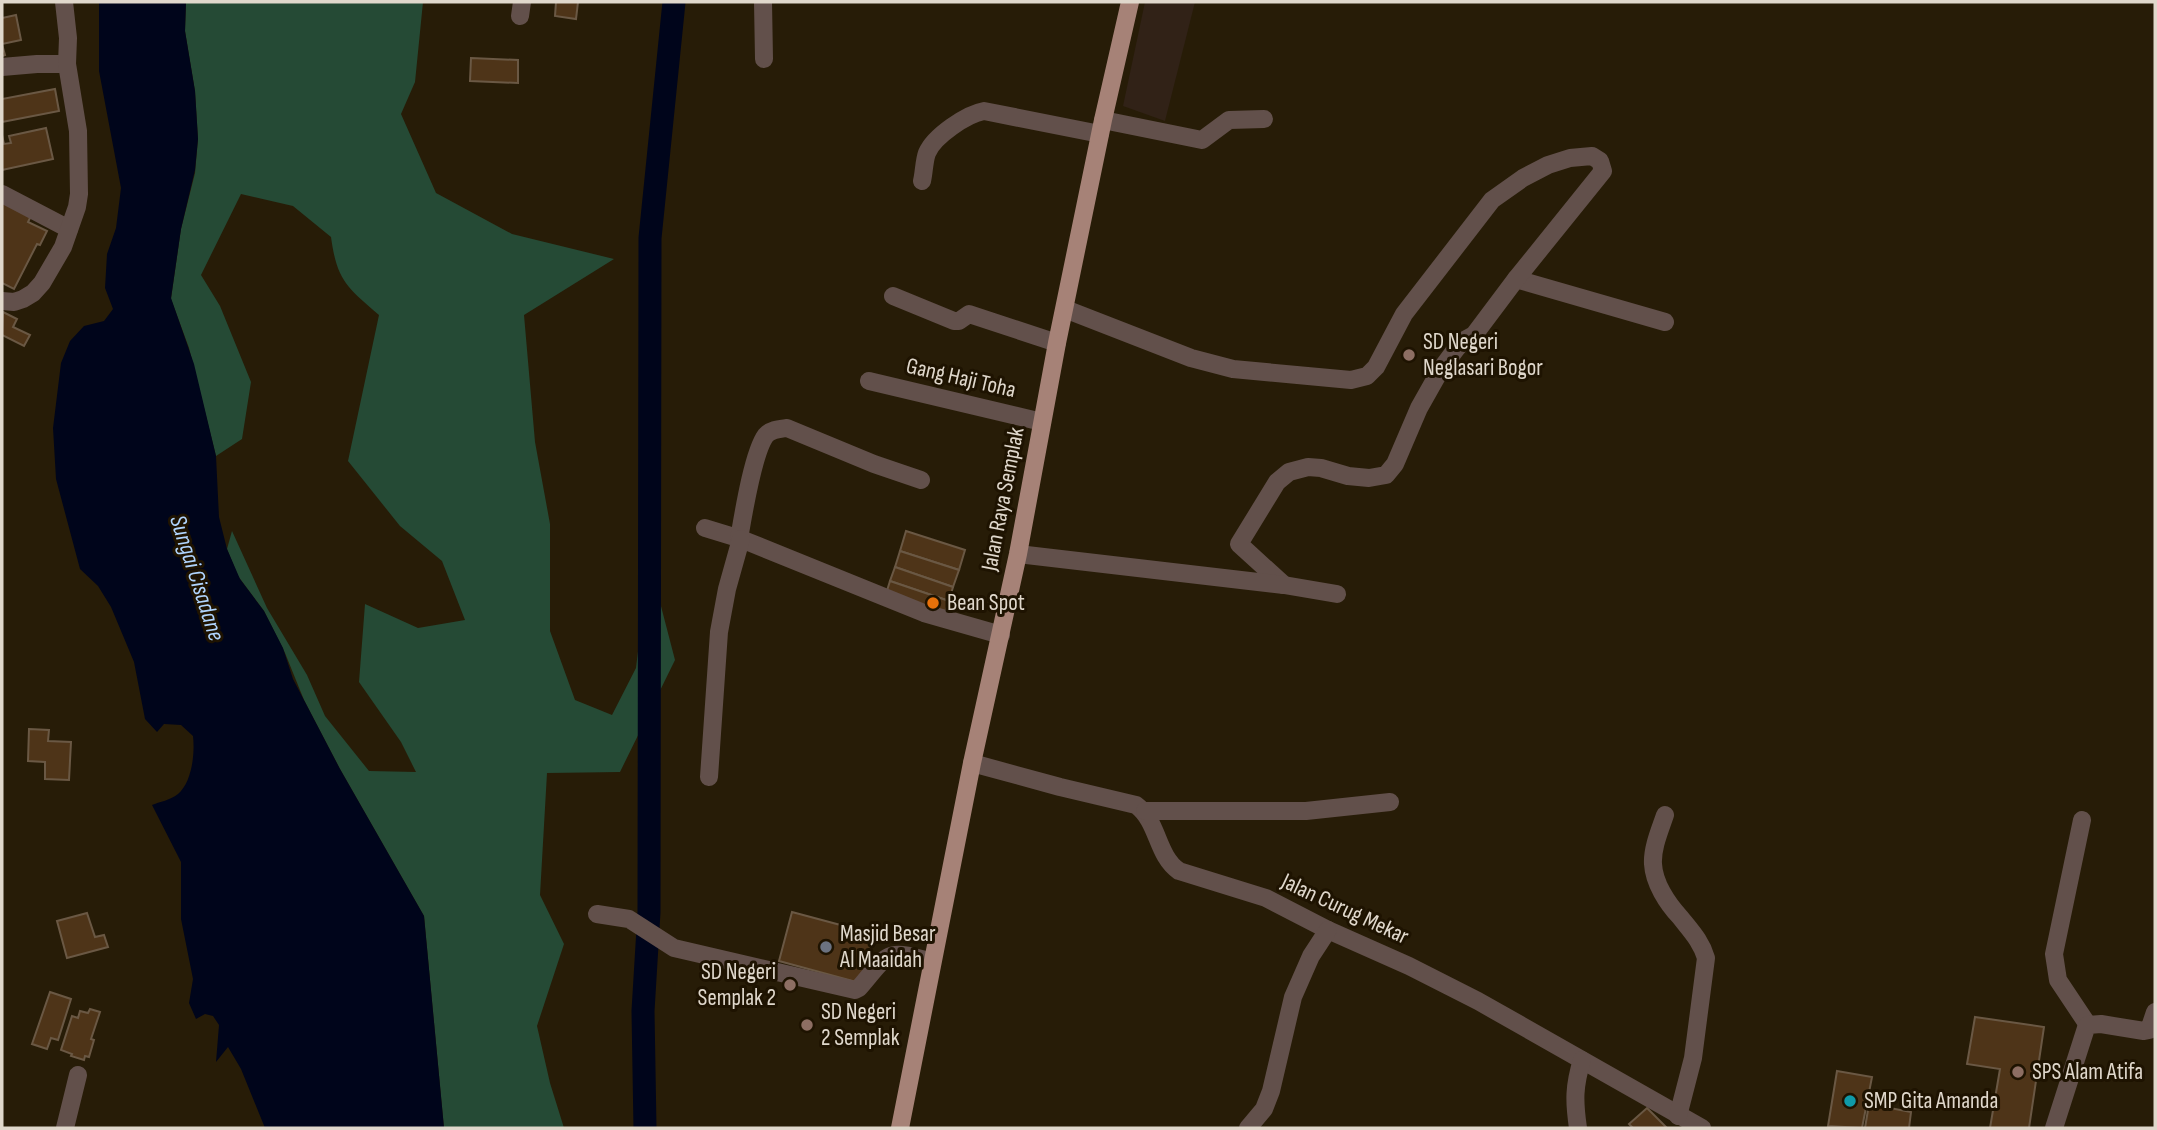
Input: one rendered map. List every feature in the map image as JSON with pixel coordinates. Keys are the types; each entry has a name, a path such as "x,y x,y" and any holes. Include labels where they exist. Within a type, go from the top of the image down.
{"main road":[{"name":"Jalan Raya Semplak","path":"900,1128 972,763 1018,554 1101,127 1130,2"}],"street":[{"path":"2,301 14,302 33,293 42,283 57,258 79,194 78,131 67,64 68,38 64,2"},
{"path":"763,2 764,59"},
{"path":"2,67 67,64"},
{"path":"922,181 927,153 938,137 973,113 984,111 1202,140 1229,120 1264,119"},
{"path":"1065,309 1191,358 1233,369 1351,380 1367,376 1376,367 1404,314 1492,200 1523,178 1548,165 1570,158 1592,156 1600,161 1602,171 1474,335 1463,341 1441,369 1419,408 1395,464 1386,475 1369,478 1348,476 1308,467 1289,472 1277,482 1239,544 1284,585"},
{"path":"2,194 69,229"},
{"path":"1516,279 1665,322"},
{"path":"893,296 954,321 959,321 968,314 1057,343"},
{"name":"Gang Haji Toha","path":"869,381 1042,422"},
{"path":"709,777 719,632 746,501 765,436 773,430 786,428 921,480"},
{"path":"705,528 740,539 924,613 1001,635"},
{"path":"1018,554 1284,585 1337,594"},
{"path":"972,763 1060,788 1136,805 1145,811 1306,811 1390,802"},
{"name":"Jalan Curug Mekar","path":"1145,811 1169,863 1179,871 1266,898 1328,930 1409,966 1478,1001 1702,1128"},
{"path":"1665,816 1653,864 1661,893 1702,944 1706,958 1706,976 1693,1058 1678,1116"},
{"path":"2082,820 2054,954 2058,980 2088,1025"},
{"path":"597,914 629,919 674,948 855,989 859,988 886,957 907,954 932,962"},
{"path":"1248,1128 1264,1109 1293,997 1311,956 1328,930"},
{"path":"2088,1025 2101,1024 2144,1031 2149,1030 2155,1012"},
{"path":"2054,1128 2088,1025"},
{"path":"1578,1128 1575,1109 1576,1083 1582,1060"},
{"path":"65,1128 78,1075"}],"shaded area":[{"path":"1145,2 1195,2 1165,121 1123,106"}],"green space":[{"path":"186,2 423,2 415,82 401,114 436,193 512,234 614,259 524,315 535,442 550,524 550,631 575,700 612,715 636,668 649,560 675,660 620,772 547,773 540,895 564,944 537,1026 564,1128 444,1128 424,916 340,769 304,700 264,611 238,576 227,549 232,531 267,608 307,675 325,716 369,771 416,772 401,742 359,682 365,604 418,628 465,620 442,561 400,526 348,461 379,315 351,290 340,274 331,237 293,206 241,194 201,275 220,306 251,382 242,439 216,456 189,348 171,299 181,229 195,173 198,139 195,91 185,31"}],"water":[{"name":"Sungai Cisadane","path":"99,2 186,2 185,31 195,91 198,139 195,170 181,229 171,298 194,364 216,456 219,517 227,549 240,579 264,611 283,648 293,679 340,769 424,916 444,1128 265,1128 241,1069 228,1047 216,1062 219,1025 213,1016 205,1014 196,1019 189,1003 193,979 181,919 181,862 152,805 172,798 183,789 192,767 193,736 181,725 164,724 157,732 145,719 134,662 111,607 98,586 80,569 56,479 53,428 61,363 70,341 84,326 104,321 113,309 105,288 107,254 116,228 121,188 99,71"}],"building":[{"path":"556,2 578,2 576,19 555,16"},
{"path":"16,15 21,40 2,44 2,18"},
{"path":"471,58 518,60 518,83 470,81"},
{"path":"55,89 59,111 2,122 2,99"},
{"path":"46,128 53,159 2,170 2,135 4,144 11,143 9,136"},
{"path":"2,201 31,216 28,222 47,231 40,245 37,244 14,289 2,283"},
{"path":"3,312 17,319 13,327 30,335 24,346 2,335"},
{"path":"906,531 965,550 959,570 900,551"},
{"path":"900,551 959,570 953,587 895,567"},
{"path":"895,567 953,587 949,601 890,581"},
{"path":"890,581 949,601 944,616 885,597"},
{"path":"29,729 49,730 48,741 71,742 69,780 45,779 45,762 28,761"},
{"name":"Masjid Besar Al Maaidah","path":"792,912 874,934 860,983 779,961"},
{"path":"87,913 95,937 104,935 108,947 67,958 57,921"},
{"path":"50,992 71,999 58,1040 51,1038 47,1049 32,1044"},
{"path":"90,1009 100,1012 91,1039 94,1040 89,1057 85,1056 84,1060 61,1050 72,1016 78,1018 80,1011 88,1013"},
{"name":"SPS Alam Atifa","path":"1975,1017 2044,1027 2029,1128 1990,1128 2000,1069 1967,1064"},
{"name":"SMP Gita Amanda","path":"1837,1071 1872,1077 1862,1128 1828,1126"},
{"path":"1869,1104 1911,1112 1909,1128 1865,1128"},
{"path":"1647,1108 1667,1128 1633,1128 1629,1124"}],"waterway":[{"path":"645,1128 643,1011 649,912 650,238 674,2"}],"place":[{"name":"SD Negeri Neglasari Bogor","path":"1409,355"},
{"name":"Bean Spot","path":"933,603"},
{"name":"Masjid Besar Al Maaidah","path":"826,947"},
{"name":"SD Negeri Semplak 2","path":"790,985"},
{"name":"SD Negeri 2 Semplak","path":"807,1025"},
{"name":"SPS Alam Atifa","path":"2018,1072"},
{"name":"SMP Gita Amanda","path":"1850,1101"}]}
